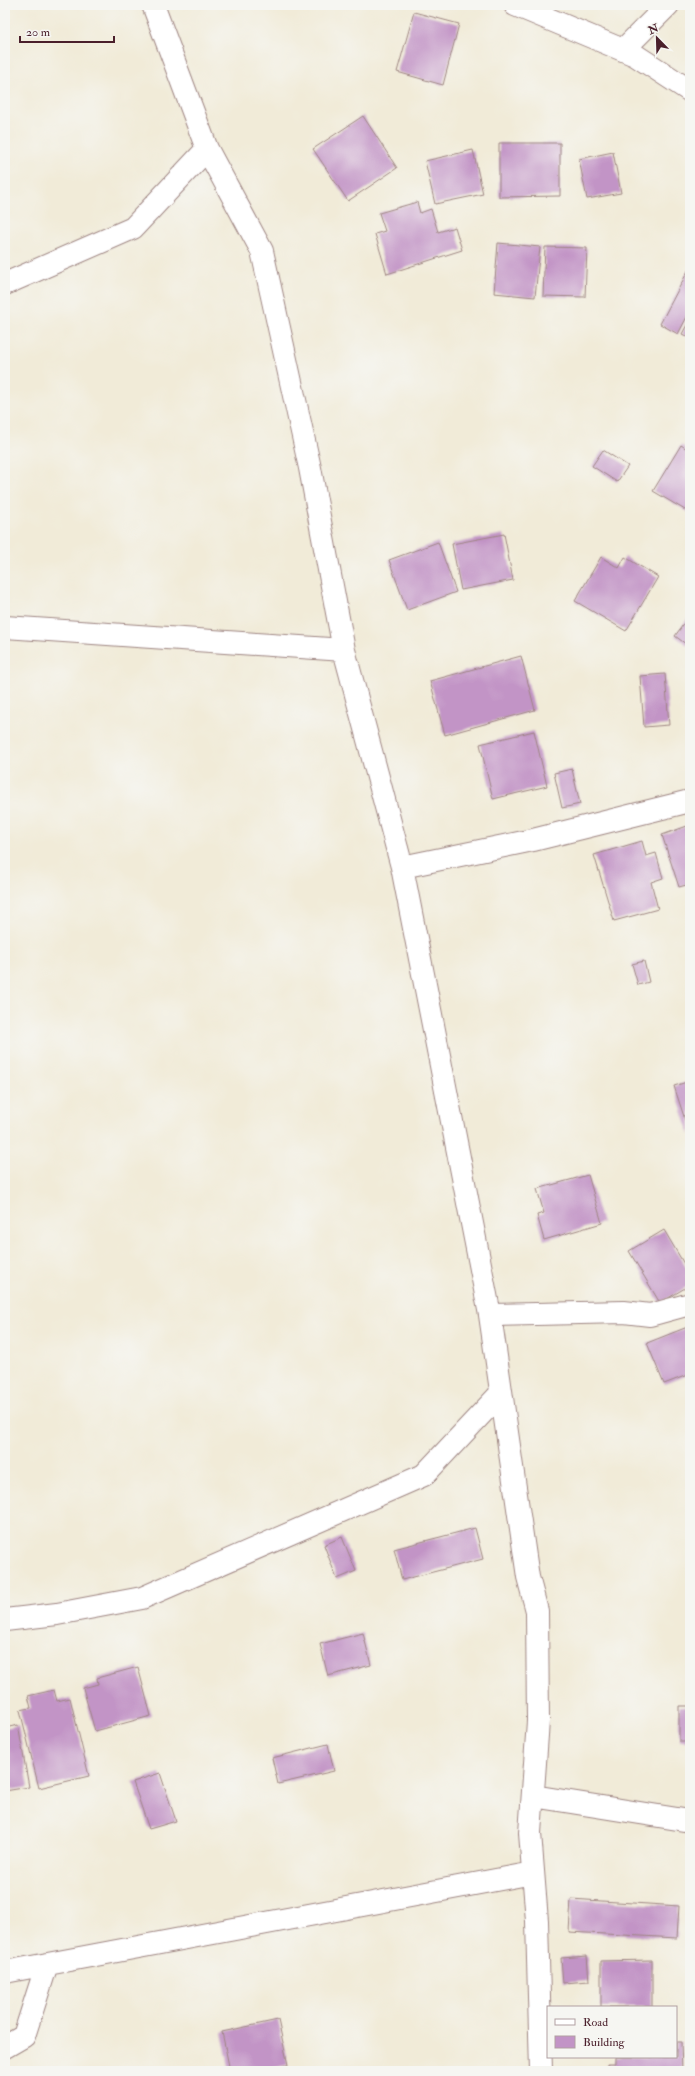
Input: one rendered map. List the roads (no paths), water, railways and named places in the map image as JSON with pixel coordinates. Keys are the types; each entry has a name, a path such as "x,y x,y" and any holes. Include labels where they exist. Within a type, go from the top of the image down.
{"street":[{"path":"153,5 207,149 262,251 310,468 344,650 402,867 490,1315 528,1577 537,1611 538,1721 530,1833 537,1921 541,2071"},
{"path":"515,5 635,55 690,91"},
{"path":"623,50 668,5"},
{"path":"5,284 133,228 207,149"},
{"path":"5,627 344,650"},
{"path":"402,867 533,840 690,801"},
{"path":"490,1315 624,1312 650,1315 690,1304"},
{"path":"5,1620 57,1614 142,1598 424,1475 501,1393"},
{"path":"532,1796 690,1822"},
{"path":"5,1972 533,1873"},
{"path":"5,2048 24,2036 47,1964"}]}
